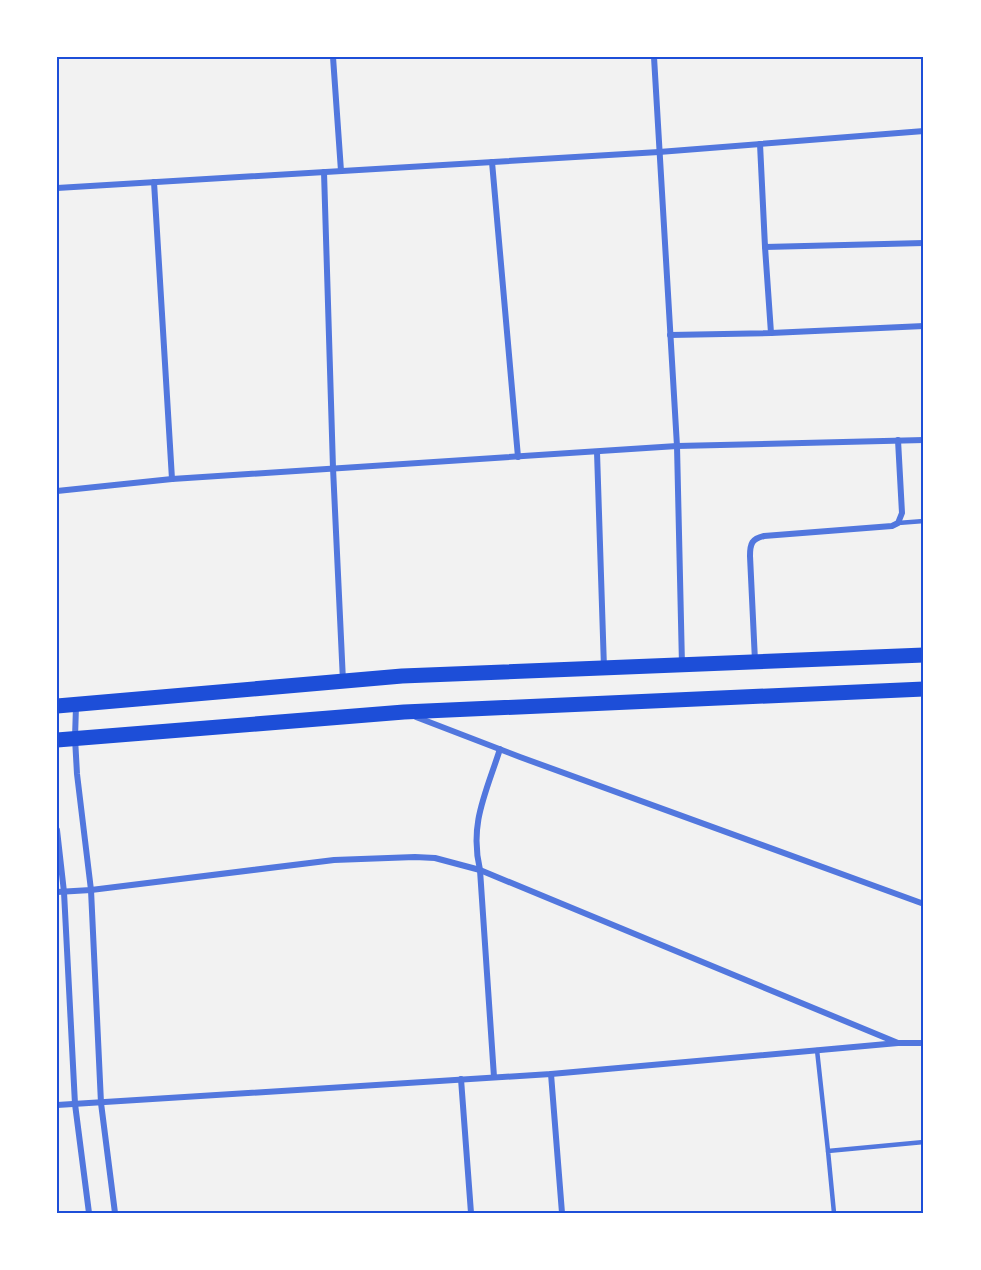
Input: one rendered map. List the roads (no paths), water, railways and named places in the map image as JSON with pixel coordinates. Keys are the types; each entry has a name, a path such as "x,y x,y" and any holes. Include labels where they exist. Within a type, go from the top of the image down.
{"main road":[{"path":"57,706 402,676 924,655"},
{"path":"57,740 404,712 924,689"}],"street":[{"path":"333,57 341,171"},
{"path":"654,57 677,446 682,665"},
{"path":"57,188 659,152 924,131"},
{"path":"760,144 771,333"},
{"path":"492,162 518,457"},
{"path":"324,172 333,468 343,681"},
{"path":"154,182 172,479"},
{"path":"765,246 924,243"},
{"path":"670,335 924,326"},
{"path":"755,662 751,542 755,538 892,526 898,523 902,513 898,440"},
{"path":"57,492 172,479 677,446 924,440"},
{"path":"597,452 604,668"},
{"path":"76,704 76,774 91,890 101,1103 115,1213"},
{"path":"404,712 924,904"},
{"path":"494,1077 480,870 476,851 478,818 500,749"},
{"path":"57,830 75,1104 89,1213"},
{"path":"61,892 334,860 435,858 480,870 898,1043"},
{"path":"57,1105 551,1074 898,1043 924,1043"},
{"path":"551,1074 562,1213"},
{"path":"461,1079 471,1213"}],"lane":[{"path":"898,523 924,521"},
{"path":"816,1050 834,1213"},
{"path":"828,1151 924,1142"}]}
